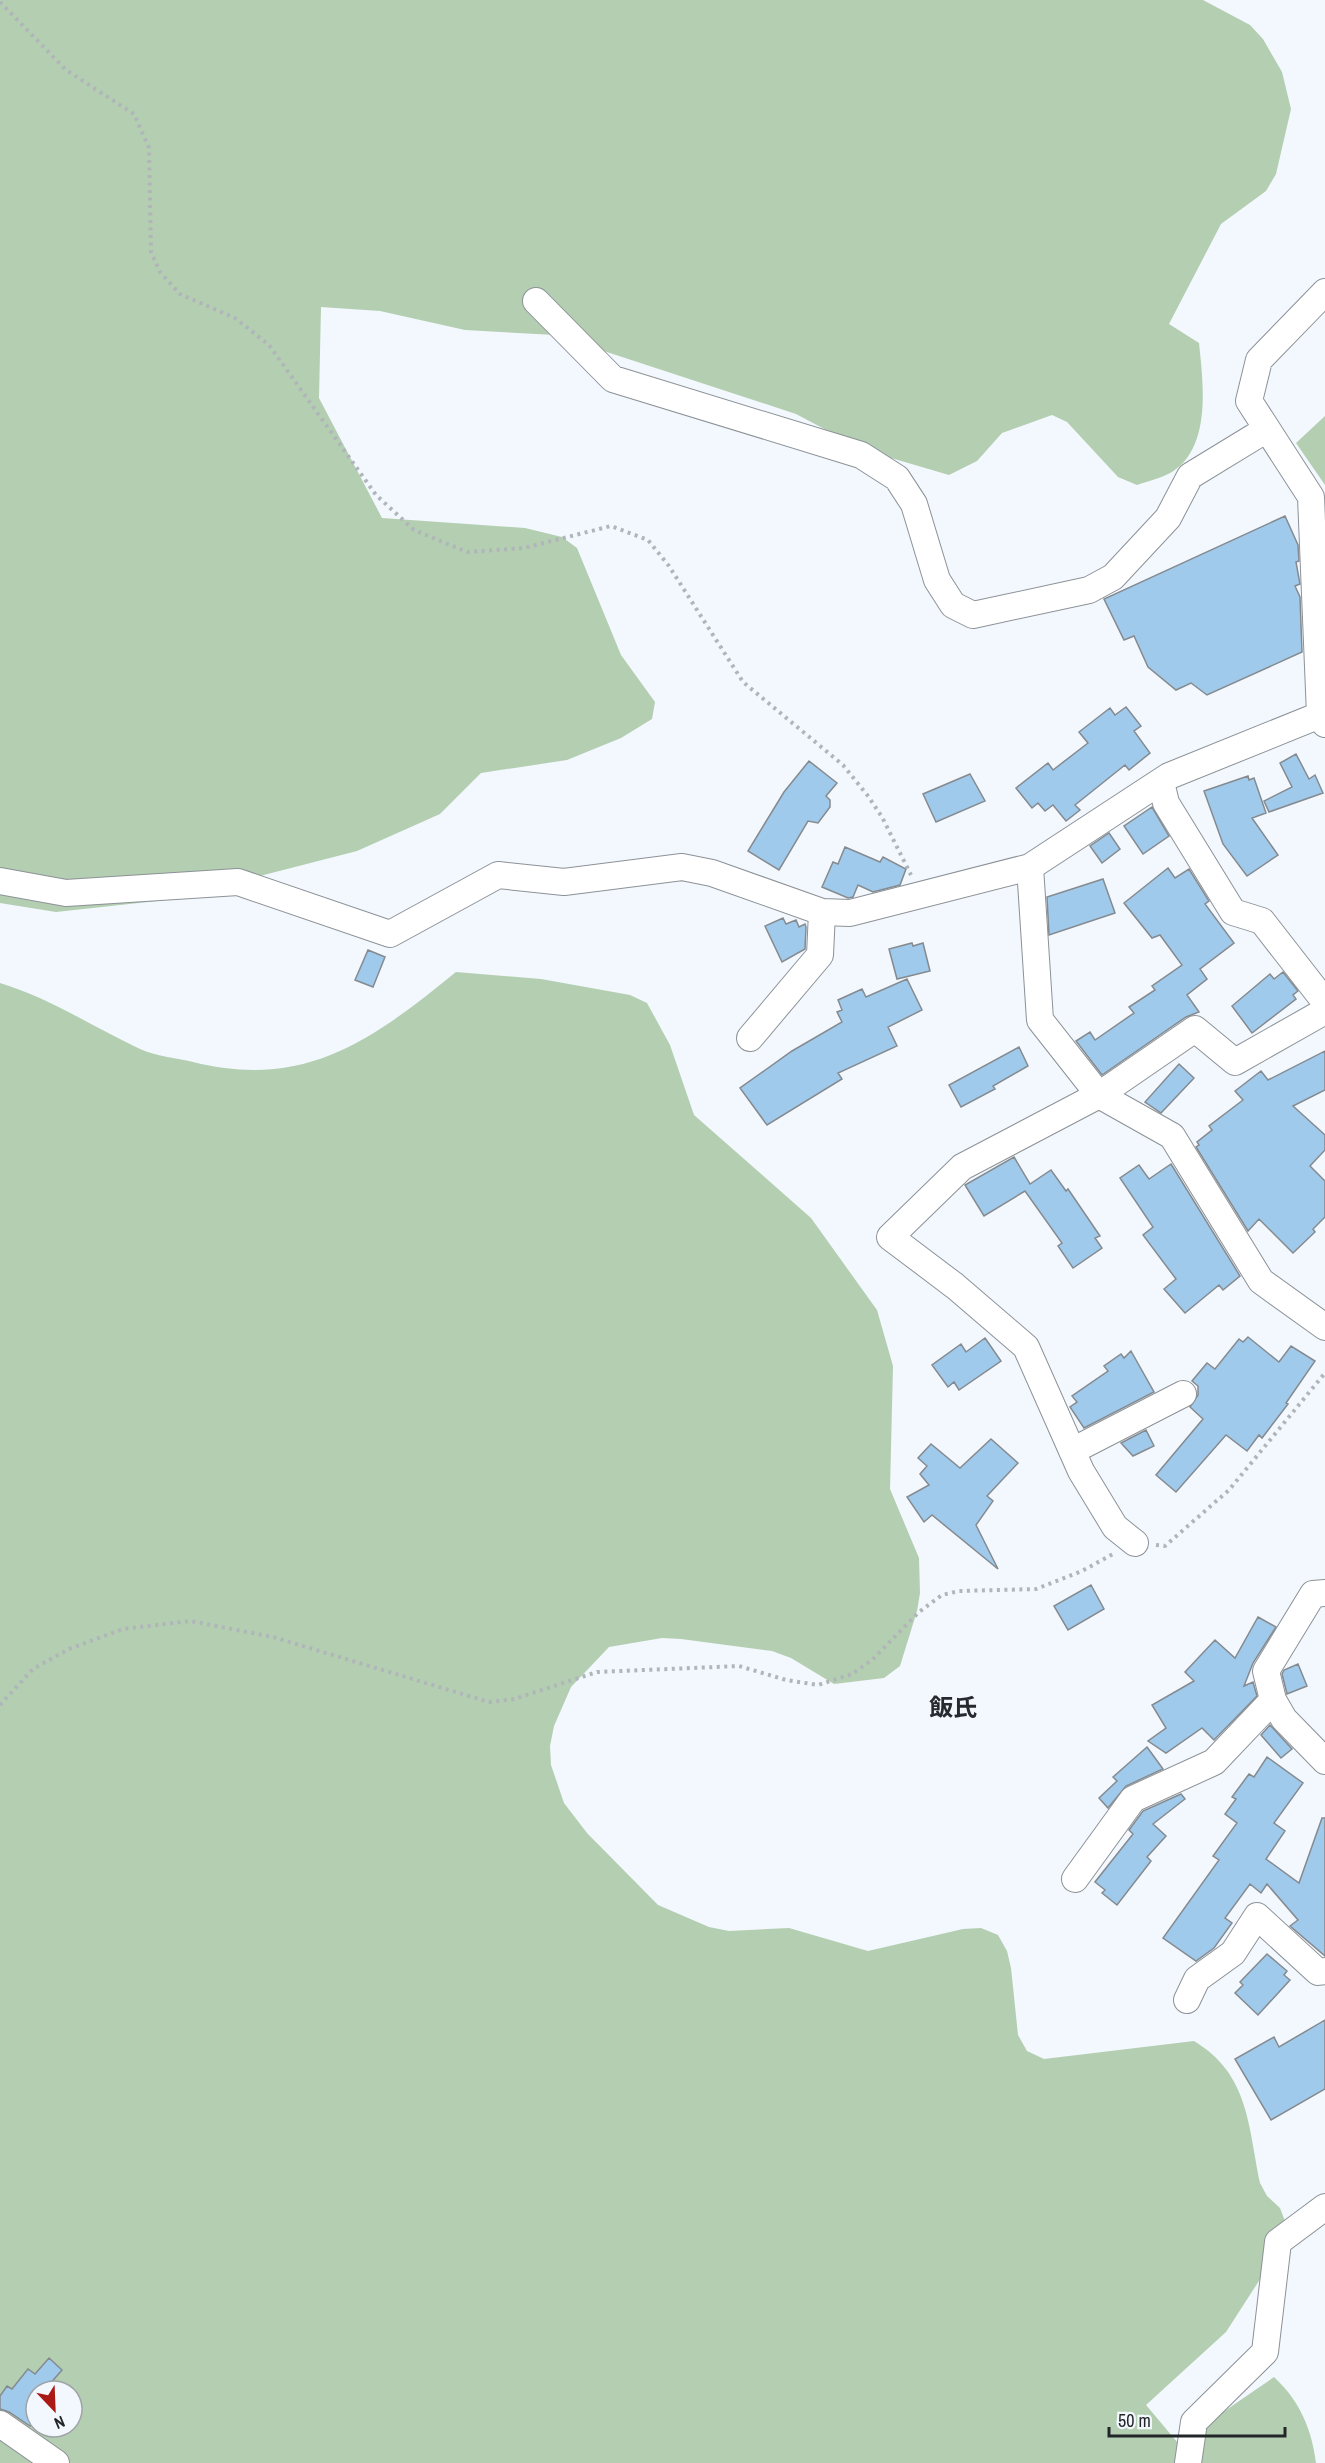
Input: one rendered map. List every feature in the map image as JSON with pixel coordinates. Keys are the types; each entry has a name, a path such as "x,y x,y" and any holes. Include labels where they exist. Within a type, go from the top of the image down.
{"street":[{"path":"0,881 66,893 238,882 390,934 498,875 564,882 682,867 712,873 822,912 850,913 1030,867 1161,782 1322,719 1311,497 1249,400 1259,360 1325,292"},
{"path":"536,301 613,379 861,455 897,478 914,504 937,580 952,605 974,615 1089,590 1113,577 1168,518 1190,476 1267,429"},
{"path":"1161,782 1166,803 1233,912 1262,921 1325,1002"},
{"path":"1030,867 1040,1020 1099,1095 1172,1136 1261,1281 1325,1327"},
{"path":"750,1038 820,955 822,912"},
{"path":"1135,1543 1115,1527 1081,1471 1026,1347 955,1286 890,1236 962,1167 1099,1095 1195,1029 1235,1062 1325,1011"},
{"path":"1072,1451 1183,1394"},
{"path":"1325,1593 1313,1594 1266,1671 1273,1700 1284,1719 1325,1761"},
{"path":"1075,1879 1133,1799 1214,1762 1273,1700"},
{"path":"1187,2000 1197,1979 1233,1953 1257,1916 1318,1972 1325,1971"},
{"path":"1188,2463 1194,2422 1265,2352 1278,2242 1325,2207"},
{"path":"0,2424 56,2463"}],"path":[{"path":"0,2 66,70 134,114 148,148 151,252 160,272 180,294 235,318 269,345 376,495 414,530 467,552 524,548 611,526 648,540 669,566 743,682 843,765 868,796 882,817 921,896"},
{"path":"0,1705 33,1669 69,1648 123,1629 190,1621 273,1637 489,1702 514,1699 597,1672 739,1666 786,1680 818,1685 858,1670 919,1611 942,1595 959,1591 1036,1589 1082,1571 1135,1543 1165,1546 1229,1490 1325,1373"}],"green space":[{"path":"0,0 1203,0 1250,25 1263,39 1282,72 1291,109 1276,174 1266,191 1221,224 1169,324 1199,343 1203,394 1202,413 1194,447 1185,461 1172,472 1137,485 1118,477 1067,422 1052,415 1002,433 977,461 949,475 864,450 796,414 555,335 465,330 380,311 321,307 319,398 382,518 525,528 562,537 577,548 621,655 655,702 652,719 621,738 567,760 481,773 440,814 357,851 166,900 56,912 0,903"},
{"path":"1325,416 1325,485 1296,443"},
{"path":"456,972 541,979 630,995 647,1003 670,1045 694,1115 811,1218 877,1310 893,1366 890,1489 919,1558 920,1593 917,1611 900,1666 884,1678 834,1684 791,1658 772,1651 662,1638 609,1647 571,1687 554,1726 550,1746 551,1765 564,1803 587,1833 658,1905 709,1927 729,1931 789,1928 868,1951 963,1929 981,1928 998,1935 1007,1951 1011,1968 1018,2035 1027,2051 1044,2059 1194,2041 1212,2054 1226,2069 1243,2103 1260,2183 1267,2196 1280,2208 1286,2224 1284,2242 1226,2332 1146,2405 1178,2443 1274,2377 1291,2395 1303,2416 1308,2427 1316,2463 0,2463 0,983 54,1005 146,1051 166,1057 233,1069 270,1069 304,1064 335,1053 366,1038 395,1019"}],"building":[{"path":"1285,516 1298,545 1299,561 1296,562 1300,584 1295,586 1300,597 1302,652 1207,695 1191,683 1176,690 1148,667 1134,636 1124,640 1104,599"},
{"path":"1126,707 1141,726 1134,731 1150,753 1129,770 1125,765 1075,805 1080,810 1066,821 1053,805 1045,811 1038,803 1032,808 1016,788 1048,763 1053,770 1088,743 1079,732 1110,708 1115,715"},
{"path":"1296,754 1309,779 1315,775 1323,793 1269,812 1264,801 1292,787 1280,763"},
{"path":"809,761 837,783 826,796 830,800 830,807 818,823 808,821 779,870 748,851 784,792"},
{"path":"970,774 985,801 936,822 923,794"},
{"path":"1248,776 1249,780 1254,778 1266,813 1252,818 1278,855 1247,876 1223,844 1204,791"},
{"path":"1152,807 1169,836 1143,854 1124,826"},
{"path":"1109,833 1120,849 1102,863 1090,846"},
{"path":"845,847 880,862 883,857 906,869 900,885 873,892 858,885 853,897 848,898 822,887 833,862 838,864"},
{"path":"1168,868 1175,878 1189,869 1209,901 1205,904 1234,943 1200,969 1207,979 1187,995 1199,1012 1186,1017 1102,1075 1076,1041 1090,1032 1095,1040 1134,1013 1129,1007 1155,990 1152,986 1182,965 1160,935 1152,938 1124,903"},
{"path":"1103,879 1115,913 1049,935 1047,897"},
{"path":"783,918 786,924 796,920 799,927 805,924 806,927 805,949 782,962 765,926"},
{"path":"912,943 913,946 923,943 930,971 897,979 889,949"},
{"path":"368,950 385,957 373,987 355,980"},
{"path":"1283,972 1298,991 1293,995 1296,999 1252,1033 1232,1006 1270,974 1274,979"},
{"path":"907,979 922,1010 888,1027 897,1046 838,1073 842,1079 767,1125 740,1088 792,1051 842,1022 837,1012 842,1010 838,1000 862,989 866,997"},
{"path":"1019,1047 1028,1066 993,1086 995,1089 961,1107 949,1085"},
{"path":"1325,1051 1325,1090 1293,1106 1325,1135 1325,1150 1310,1166 1325,1181 1325,1217 1313,1229 1315,1232 1293,1253 1259,1219 1248,1231 1196,1147 1199,1145 1197,1142 1212,1130 1209,1126 1243,1100 1235,1091 1261,1071 1268,1080"},
{"path":"1179,1064 1194,1078 1161,1113 1145,1102"},
{"path":"1014,1157 1030,1184 1051,1170 1066,1191 1068,1189 1100,1236 1095,1238 1102,1248 1073,1268 1058,1246 1062,1243 1025,1191 984,1216 965,1185"},
{"path":"1171,1164 1240,1276 1223,1290 1219,1285 1185,1313 1164,1289 1176,1279 1143,1235 1153,1227 1120,1178 1139,1165 1149,1179"},
{"path":"1248,1337 1279,1362 1291,1346 1315,1361 1286,1403 1288,1404 1262,1438 1259,1435 1247,1451 1226,1435 1176,1492 1156,1475 1203,1419 1190,1407 1198,1395 1198,1386 1192,1381 1207,1363 1215,1369 1239,1339 1243,1342"},
{"path":"985,1338 1001,1361 959,1390 954,1382 948,1387 932,1365 961,1344 966,1352"},
{"path":"1131,1351 1154,1392 1084,1428 1070,1407 1077,1402 1072,1396 1108,1371 1104,1366 1121,1354 1124,1358"},
{"path":"1146,1430 1154,1446 1133,1456 1121,1443"},
{"path":"991,1439 1018,1463 987,1496 993,1501 976,1525 998,1569 932,1515 924,1522 907,1497 929,1485 920,1474 927,1466 918,1458 931,1444 960,1468"},
{"path":"1091,1585 1104,1609 1068,1630 1054,1606"},
{"path":"1258,1617 1276,1627 1253,1663 1244,1686 1253,1682 1257,1696 1214,1740 1202,1728 1166,1753 1148,1741 1166,1728 1152,1705 1194,1681 1185,1672 1215,1640 1235,1658"},
{"path":"1298,1664 1307,1686 1287,1694 1282,1674 1284,1670"},
{"path":"1270,1725 1292,1749 1281,1758 1261,1735"},
{"path":"1147,1747 1163,1769 1126,1786 1108,1808 1099,1798 1117,1781 1113,1777"},
{"path":"1267,1757 1303,1783 1274,1823 1285,1831 1266,1859 1299,1883 1322,1818 1325,1818 1325,1956 1290,1926 1298,1920 1267,1884 1261,1893 1250,1884 1225,1918 1232,1923 1214,1948 1196,1961 1163,1938 1219,1860 1213,1856 1237,1823 1225,1814 1236,1799 1232,1797 1249,1774 1254,1777"},
{"path":"1181,1794 1185,1799 1153,1824 1166,1836 1147,1857 1151,1861 1117,1905 1102,1893 1105,1890 1095,1882 1133,1834 1129,1830 1143,1811"},
{"path":"1267,1954 1287,1971 1284,1975 1290,1980 1258,2015 1235,1993 1243,1985 1240,1982"},
{"path":"1325,2020 1325,2089 1271,2120 1235,2059 1274,2037 1279,2047"},
{"path":"49,2358 62,2370 54,2379 24,2379 24,2422 0,2409 0,2396 7,2386 12,2389 28,2369 35,2374"}],"district":[{"name":"飯氏","path":"953,1707"}]}
